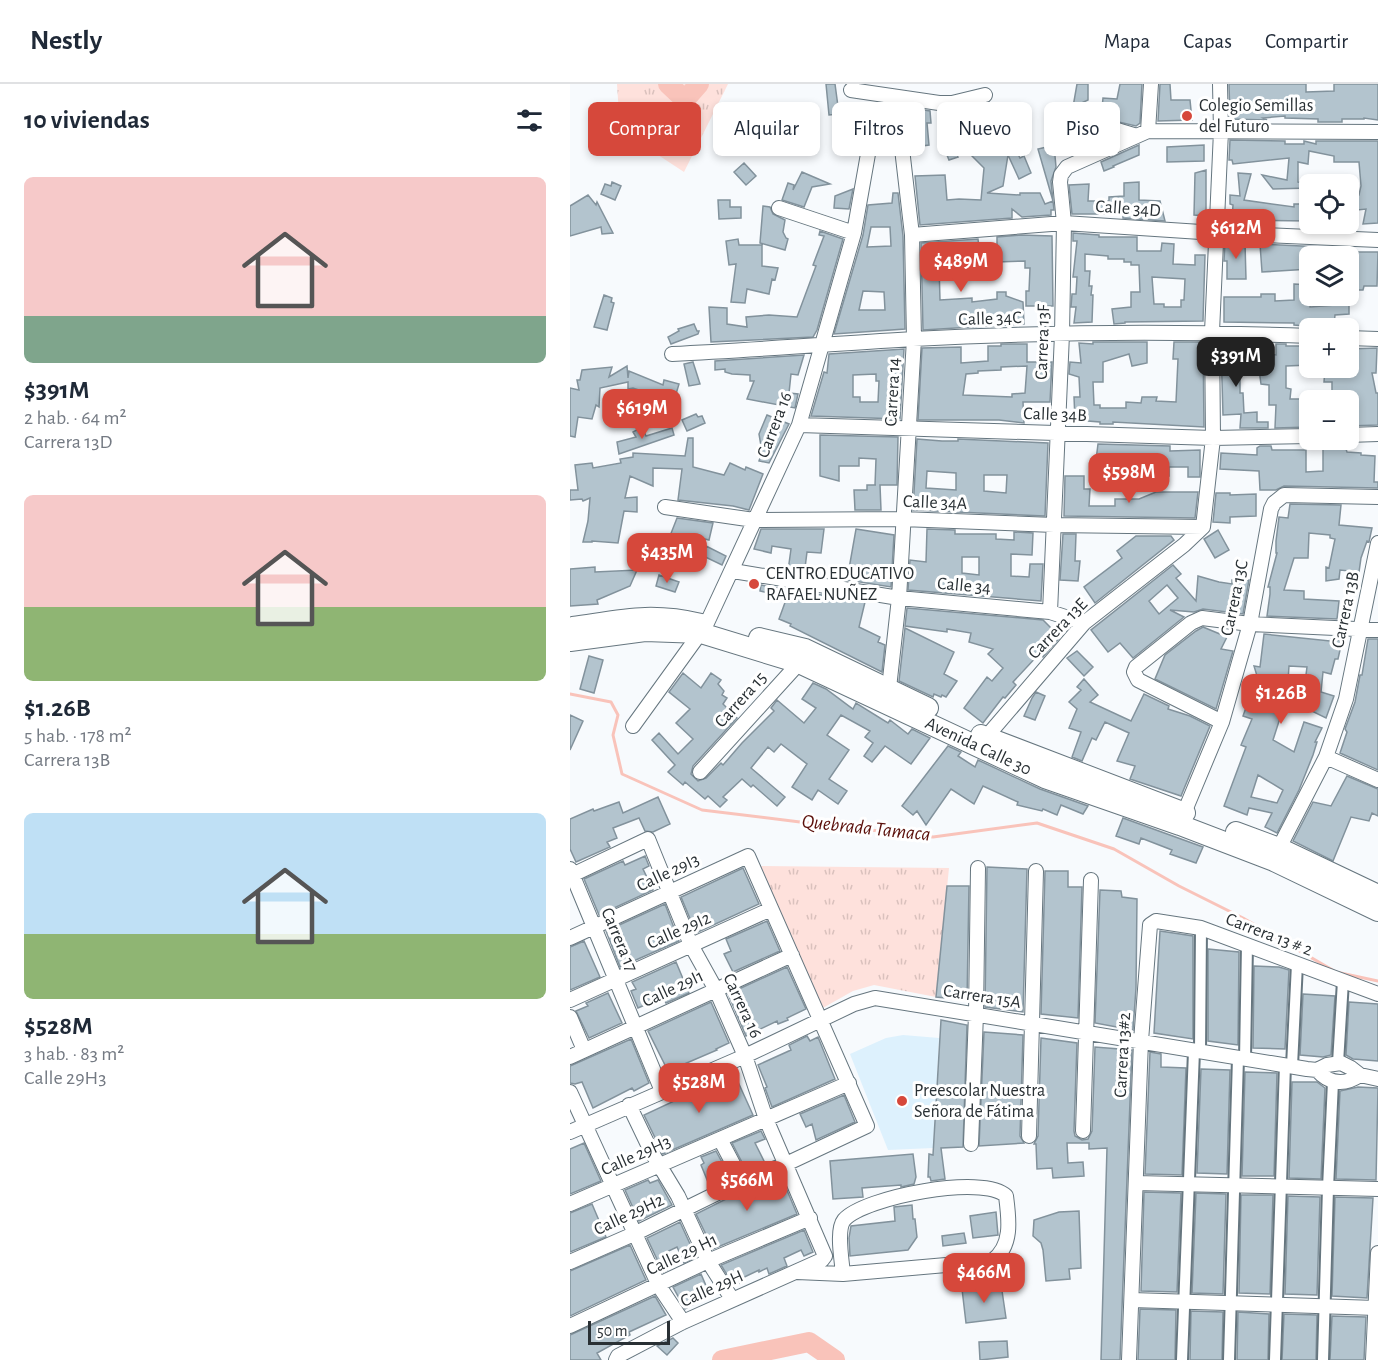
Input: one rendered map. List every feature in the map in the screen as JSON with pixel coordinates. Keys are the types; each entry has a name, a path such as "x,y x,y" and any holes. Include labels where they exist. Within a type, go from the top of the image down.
{"main road":[{"name":"Avenida Calle 30","path":"570,627 643,617 675,618 704,629 802,656 889,688 982,741 1006,761 1045,778 1180,825 1274,861 1378,911"},
{"name":"Avenida Calle 30","path":"570,641 645,631 704,629"},
{"name":"Avenida Calle 30","path":"802,656 982,741 1279,848 1378,895"}],"street":[{"path":"1142,134 1151,84"},
{"path":"1203,527 1213,438 1212,332 1221,130 1220,84"},
{"path":"851,90 939,104 986,95"},
{"name":"Carrera 14","path":"896,97 897,102"},
{"path":"1120,129 1142,134 1221,130 1378,132"},
{"name":"Carrera 13F","path":"1050,612 1062,334 1064,223 1061,175 1067,167 1142,134"},
{"name":"Carrera 16","path":"633,726 704,629 733,571 754,520 799,425 854,233 868,156"},
{"name":"Carrera 14","path":"889,688 899,598 914,339 912,235 903,156"},
{"path":"779,208 854,233"},
{"name":"Calle 34D","path":"912,235 1064,223 1378,240"},
{"name":"Calle 34C","path":"672,354 914,339 1062,334 1212,332 1299,336"},
{"path":"1359,338 1378,339"},
{"name":"Calle 34B","path":"799,425 1213,438 1299,436"},
{"path":"1359,435 1378,434"},
{"name":"Carrera 13C","path":"1184,813 1222,722 1250,624 1274,503 1284,495 1378,497"},
{"name":"Calle 34A","path":"665,507 754,520 902,519 1054,525 1203,527"},
{"name":"Carrera 13E","path":"982,741 1084,623 1184,545 1203,527"},
{"name":"Carrera 13B","path":"1279,848 1326,757 1346,699 1378,543"},
{"name":"Calle 34","path":"733,571 899,598 1050,612 1084,623"},
{"path":"1222,722 1138,680 1134,672 1136,667 1191,623 1202,618 1250,624 1378,630"},
{"name":"Carrera 15","path":"700,772 802,656"},
{"path":"1326,757 1378,780"},
{"name":"Carrera 16","path":"571,873 648,839 691,945 716,990 745,1056 766,1119 825,1256"},
{"name":"Calle 29I3","path":"570,938 748,856 771,909"},
{"path":"971,1144 978,868"},
{"path":"1029,1136 1036,871"},
{"name":"Carrera 17","path":"571,873 662,1091"},
{"path":"1083,1131 1091,880"},
{"path":"771,909 849,1083"},
{"name":"Calle 29I2","path":"570,1000 771,909"},
{"name":"Carrera 13 # 2","path":"1149,928 1156,921 1201,928 1378,994"},
{"name":"Carrera 13#2","path":"1130,1360 1141,1041 1149,928"},
{"path":"1182,1360 1201,928"},
{"path":"1229,1360 1234,1185 1247,945"},
{"name":"Calle 29I1","path":"570,1057 792,955"},
{"path":"1275,1360 1281,1186 1297,964"},
{"path":"1338,1063 1343,981"},
{"name":"Carrera 15A","path":"570,1132 745,1056 854,1004 875,998 1141,1041"},
{"path":"570,1017 584,1050"},
{"path":"1141,1041 1317,1070 1338,1063 1345,1064 1359,1075 1378,1079"},
{"path":"1317,1070 1334,1082 1346,1082 1359,1075"},
{"path":"1323,1360 1328,1188 1334,1082"},
{"name":"Calle 29H3","path":"570,1204 849,1083"},
{"name":"Calle 29H2","path":"570,1262 636,1233 742,1181 786,1164 867,1126 849,1083"},
{"path":"570,1092 659,1286 683,1322"},
{"path":"629,1105 652,1153 661,1164 684,1208 708,1261 732,1299"},
{"path":"720,1139 742,1181"},
{"path":"1136,1183 1378,1189"},
{"path":"794,1272 843,1274 992,1261 1005,1248 1009,1222 1006,1196 995,1188 949,1187 886,1199 858,1210 844,1220 840,1229 843,1274"},
{"name":"Calle 29 H1","path":"570,1326 708,1261 810,1218"},
{"path":"1373,1360 1378,1252"},
{"name":"Calle 29H","path":"616,1360 618,1356 683,1322 822,1260 825,1256"},
{"path":"1132,1300 1376,1308"}],"shaded area":[{"name":"Preescolar Nuestra Señora de Fátima","path":"903,1035 939,1038 933,1148 888,1150 850,1054 886,1038"}],"green space":[{"path":"617,84 728,84 719,102 713,102 713,114 701,138 701,102 618,102"},
{"path":"660,156 692,156 684,172"},
{"path":"761,866 949,868 936,997 874,985 853,991 821,1009"}],"building":[{"path":"826,84 835,84 837,102 832,102 832,115 829,115"},
{"path":"1077,84 1088,84 1088,100 1074,102"},
{"path":"1120,84 1142,84 1140,123 1136,126 1120,122 1120,102 1103,102 1103,98 1117,99"},
{"path":"1160,84 1170,84 1171,100 1190,100 1192,120 1158,121"},
{"path":"1229,84 1306,84 1306,92 1334,91 1334,84 1378,84 1378,120 1364,118 1342,119 1342,122 1318,122 1318,119 1285,118 1285,116 1263,118 1267,120 1230,119"},
{"path":"925,110 930,111 931,123 927,123 929,145 925,146"},
{"path":"1230,140 1285,141 1285,144 1304,144 1304,141 1316,144 1316,141 1378,141 1378,223 1363,224 1366,209 1359,210 1361,186 1359,162 1334,162 1334,156 1309,151 1308,164 1298,162 1299,188 1273,189 1262,175 1287,180 1289,158 1233,164 1232,160 1229,160"},
{"path":"1139,145 1139,155 1104,171 1101,162 1120,156 1120,154"},
{"path":"1204,145 1204,161 1167,162 1167,147"},
{"path":"1044,148 1044,156 1055,156 1056,167 1051,181 1053,201 1038,149"},
{"path":"947,156 958,157 949,160"},
{"path":"972,156 1008,156 1003,186 987,193 1020,195 1020,193 1040,193 1045,204 1053,201 1054,210 1051,210 1051,215 1022,217 1012,209 1012,218 920,225 915,176 945,175 947,200 981,200 984,168"},
{"path":"1008,156 1020,158 1024,156 1031,173 1019,179"},
{"path":"744,163 756,176 746,185 734,172"},
{"path":"1206,170 1206,216 1194,215 1195,173"},
{"path":"802,172 830,184 812,187 804,207 782,200 788,183 794,185 793,190"},
{"path":"1238,173 1251,174 1244,200 1294,207 1294,204 1299,204 1299,221 1232,220 1233,205 1230,204 1230,195 1240,196"},
{"path":"612,182 621,186 615,200 601,194 605,184 611,186"},
{"path":"1139,182 1139,200 1160,201 1165,221 1123,218 1123,214 1072,214 1069,185 1089,184 1088,201 1109,201 1109,197 1124,196 1124,183"},
{"path":"853,189 849,209 834,208 835,196"},
{"path":"893,193 898,193 903,236 905,329 834,334 863,235 868,205 892,203","holes":["871,227 890,227 891,246 867,247","863,291 884,292 885,310 859,310"]},
{"path":"588,195 596,205 597,202 613,233 602,234 601,227 570,236 570,206"},
{"path":"718,200 730,200 730,207 741,207 741,218 719,219"},
{"path":"763,206 770,207 773,214 785,220 783,232 788,239 785,250 760,243"},
{"path":"820,231 843,239 813,337 711,342 709,307 727,308 727,324 747,327 746,317 769,315 797,317 816,266 813,265 824,236 819,235"},
{"path":"1073,233 1099,235 1099,237 1137,237 1137,251 1161,251 1162,243 1174,244 1173,264 1195,265 1195,255 1205,255 1203,321 1114,324 1112,309 1131,307 1131,292 1140,292 1139,265 1131,265 1131,262 1124,262 1124,259 1108,259 1108,256 1085,254 1085,271 1090,271 1089,286 1092,286 1091,295 1093,295 1092,322 1074,323 1076,307 1071,307 1072,294 1076,294 1077,277 1073,277 1077,241 1073,241","holes":["1152,277 1185,279 1184,300 1181,300 1181,307 1164,307 1164,304 1154,304"]},
{"path":"1052,236 1053,306 1026,306 1030,268 1025,268 1025,261 997,262 997,237"},
{"path":"738,239 739,245 762,245 762,266 778,268 775,280 772,279 769,294 747,289 745,303 731,302 736,264 729,265 726,241"},
{"path":"978,239 980,257 951,260 951,263 939,265 940,300 972,298 972,302 997,299 997,292 1006,292 1006,296 1023,302 1024,324 923,330 921,243"},
{"path":"1225,242 1245,243 1246,279 1227,279 1227,261 1224,261"},
{"path":"1260,244 1302,246 1299,246 1299,270 1262,272"},
{"path":"1359,252 1378,252 1377,286 1364,286 1363,290 1359,290"},
{"path":"1294,284 1299,284 1299,306 1349,306 1349,314 1335,315 1335,318 1299,318 1299,325 1294,323 1224,322 1224,297 1261,297 1261,294 1275,294 1275,301 1294,300"},
{"path":"604,295 612,298 611,302 614,303 607,330 594,327"},
{"path":"694,324 699,331 698,334 671,344 668,337 679,331 678,329"},
{"path":"1093,342 1147,342 1147,363 1132,366 1129,354 1103,362 1103,382 1093,382 1094,405 1100,405 1100,408 1126,408 1126,402 1141,403 1142,397 1157,397 1156,401 1176,402 1178,359 1173,359 1174,342 1203,342 1204,427 1113,422 1113,424 1100,424 1100,422 1075,420 1074,397 1080,397 1079,377 1069,374 1070,362 1081,363 1079,343 1093,344"},
{"path":"1001,344 1027,344 1027,362 1052,362 1050,402 1023,402 1024,423 999,420 918,420 922,348 961,347 961,363 988,361 988,346 1001,346","holes":["1027,366 1025,393 1012,394 1012,397 963,395 966,374 1001,370 1001,367"]},
{"path":"1276,344 1299,346 1299,365 1286,366 1286,388 1291,389 1290,399 1299,399 1299,427 1275,428 1276,405 1269,405 1269,385 1261,384 1258,362 1268,362 1269,354 1276,355"},
{"path":"1221,347 1246,347 1245,361 1240,361 1240,393 1243,393 1244,413 1257,412 1257,422 1268,422 1268,428 1240,428 1241,414 1223,415"},
{"path":"1377,348 1376,373 1372,373 1376,393 1378,393 1378,425 1359,426 1359,390 1332,390 1332,382 1324,382 1324,378 1359,378 1359,349"},
{"path":"904,349 900,419 811,416 824,372 827,373 829,354","holes":["876,374 876,381 879,381 878,402 860,402 860,397 853,397 853,375"]},
{"path":"804,355 798,375 791,374 789,393 798,394 795,408 747,399 754,381 750,381 750,375 732,374 725,372 725,369 715,370 715,361"},
{"path":"693,362 700,384 689,386 684,364"},
{"path":"627,366 628,378 629,371 663,385 664,380 679,384 673,404 633,388 628,389 628,382 600,388 599,407 596,405 592,419 578,417 575,437 570,436 570,388 579,390 577,380 580,380 582,370 612,367 609,377"},
{"path":"696,414 698,417 702,416 705,423 687,431 682,420"},
{"path":"767,415 789,424 769,463 759,461 762,452 759,434"},
{"path":"642,427 646,436 672,428 674,435 619,454 617,442 636,437 633,432"},
{"path":"820,435 898,437 897,485 880,485 881,510 855,510 854,490 867,490 867,485 875,485 876,459 859,458 859,466 839,466 839,481 820,476"},
{"path":"688,438 693,438 693,467 724,475 730,463 745,470 746,467 763,474 749,510 678,500 682,469 653,468 653,486 630,476 625,498 637,497 637,512 624,511 618,543 583,542 590,498 583,501 582,499 570,500 570,490 578,490 575,465 592,463 593,468 621,463 620,459 633,457 633,453 685,456"},
{"path":"917,439 1048,443 1045,516 913,510","holes":["927,471 956,473 956,490 926,488","984,475 1007,475 1006,493 984,491"]},
{"path":"1098,444 1170,446 1170,451 1200,450 1200,477 1188,477 1188,467 1169,467 1169,476 1129,476 1129,472 1102,470 1096,460"},
{"path":"1271,446 1272,450 1306,450 1306,472 1323,471 1323,450 1346,450 1347,452 1361,453 1361,455 1375,456 1374,482 1378,482 1378,488 1284,486 1276,490 1260,490 1259,471 1220,469 1221,453 1257,455 1257,448"},
{"path":"1065,476 1084,476 1084,489 1090,489 1089,506 1115,506 1115,499 1139,499 1156,492 1198,492 1195,518 1064,516"},
{"path":"1216,493 1256,494 1256,516 1230,517 1230,523 1213,522"},
{"path":"1290,504 1341,505 1339,525 1372,528 1369,542 1367,541 1361,558 1359,572 1340,570 1339,579 1326,581 1326,567 1329,568 1335,539 1330,538 1330,535 1309,533 1308,558 1294,558 1284,590 1304,591 1304,599 1339,601 1337,619 1267,616 1270,594 1270,587 1268,587 1277,553 1279,517 1288,518"},
{"path":"677,518 713,523 709,540 684,534 682,540 670,536"},
{"path":"761,529 824,529 821,553 807,552 805,568 801,568 800,573 788,571 791,549 772,546 771,553 754,549"},
{"path":"856,529 894,535 891,587 847,580"},
{"path":"927,529 955,530 955,534 996,534 996,539 1014,540 1014,532 1033,533 1032,555 1011,554 1011,576 1029,577 1030,564 1043,564 1041,601 908,590 910,560 926,562","holes":["962,557 979,557 979,575 962,573"]},
{"path":"1218,530 1229,550 1215,558 1204,539"},
{"path":"1063,534 1076,534 1075,561 1080,561 1078,581 1060,580"},
{"path":"1136,536 1171,536 1174,540 1095,603 1084,587 1122,558 1117,551"},
{"path":"706,546 726,556 722,565 701,555"},
{"path":"1173,565 1181,574 1176,578 1196,601 1198,576 1232,584 1232,580 1249,580 1243,614 1203,609 1194,612 1170,610 1184,617 1133,658 1120,643 1108,652 1091,630","holes":["1167,585 1178,598 1159,614 1149,601"]},
{"path":"595,567 595,572 637,570 630,586 597,600 598,604 570,606 570,569"},
{"path":"659,575 679,582 675,592 656,586"},
{"path":"761,585 865,602 859,627 880,637 878,642 885,645 882,672 779,619 787,597 760,591"},
{"path":"907,608 1043,620 1060,637 1043,657 1039,654 1013,682 1016,685 1005,698 1003,697 983,723 964,708 987,677 992,681 1003,668 988,654 993,649 969,642 971,633 905,626"},
{"path":"1203,627 1227,637 1221,649 1233,651 1216,709 1155,679 1165,655"},
{"path":"905,628 954,652 944,674 957,681 946,697 934,694 933,697 899,681"},
{"path":"1264,634 1342,641 1338,659 1335,659 1331,674 1323,672 1321,692 1334,696 1326,718 1273,692 1268,710 1281,715 1273,740 1294,752 1304,722 1322,728 1299,790 1277,833 1265,827 1272,813 1249,808 1247,815 1224,806 1246,747 1241,745 1252,719 1243,716 1253,688 1261,689 1254,666 1260,667","holes":["1289,666 1307,667 1304,690 1288,681","1258,775 1283,790 1277,803 1251,797"]},
{"path":"1368,639 1378,639 1378,770 1340,753 1347,732 1345,729 1355,702 1360,675 1362,675"},
{"path":"1077,651 1093,667 1084,676 1067,658"},
{"path":"589,656 603,660 594,693 580,689"},
{"path":"683,673 701,688 711,673 721,680 718,684 724,691 722,695 727,698 723,704 737,718 693,766 691,774 698,781 706,778 721,763 723,765 774,711 771,708 777,700 804,723 816,708 802,699 813,683 826,689 853,709 856,703 888,723 890,720 908,734 912,729 930,738 911,764 885,746 872,762 864,756 873,743 865,737 870,731 841,715 827,735 849,750 829,779 847,791 838,804 818,790 812,800 792,787 807,764 781,744 774,752 768,747 751,768 785,797 777,806 753,785 751,787 742,779 723,797 727,800 720,807 708,796 705,799 685,782 683,785 668,772 675,765 652,740 659,733 678,754 693,739 676,723 690,709 669,692"},
{"path":"1084,679 1098,695 1090,702 1131,721 1144,694 1169,706 1168,709 1210,726 1181,796 1130,779 1135,766 1117,761 1129,733 1105,722 1096,740 1092,738 1082,761 1072,757 1081,732 1069,728 1077,709 1069,702 1081,690 1077,687"},
{"path":"1036,692 1045,696 1035,720 1024,716"},
{"path":"570,715 583,721 570,750"},
{"path":"948,746 961,752 958,756 975,767 978,760 1040,789 1088,806 1083,814 1061,805 1057,815 1043,809 1042,811 1017,805 1018,802 983,786 974,804 951,789 926,825 917,811 913,815 902,806"},
{"path":"1347,776 1378,789 1378,816 1372,813 1369,821 1351,817 1333,861 1293,841 1313,802 1331,806"},
{"path":"658,797 670,824 653,832 645,831 639,818 613,828 617,838 607,842 610,847 576,862 570,849 570,819 593,809 594,811 619,802 623,813"},
{"path":"1123,818 1203,847 1196,863 1170,854 1172,850 1141,838 1139,844 1116,836"},
{"path":"645,856 649,866 643,869 653,890 599,915 584,879 623,861 625,865"},
{"path":"987,867 1027,869 1023,1012 985,1007"},
{"path":"743,868 759,904 696,933 681,897"},
{"path":"1045,871 1068,871 1068,887 1082,887 1078,1018 1041,1014"},
{"path":"947,886 969,886 967,1000 936,997"},
{"path":"1100,890 1121,891 1122,897 1137,899 1133,1030 1095,1023"},
{"path":"665,904 679,941 620,967 606,931"},
{"path":"767,921 780,951 733,972 724,954 731,951 726,939"},
{"path":"1160,931 1193,936 1193,1039 1154,1033"},
{"path":"584,941 600,977 570,990 570,947"},
{"path":"1208,949 1239,952 1238,1045 1208,1041"},
{"path":"676,962 689,993 666,1003 663,997 638,1008 631,991 636,989 632,982"},
{"path":"1254,966 1279,967 1289,970 1285,1049 1253,1048"},
{"path":"787,967 806,1009 787,1018 788,1020 778,1024 777,1021 746,1036 728,994"},
{"path":"608,993 622,1023 589,1038 576,1011 588,1006 586,1003"},
{"path":"1303,994 1335,996 1331,1055 1323,1057 1300,1055"},
{"path":"711,1002 729,1043 668,1071 648,1031"},
{"path":"1349,1002 1378,1004 1378,1061 1353,1059 1346,1055"},
{"path":"941,1020 967,1025 963,1147 941,1148 945,1179 931,1181 928,1177 929,1154 933,1155"},
{"path":"984,1032 1023,1035 1020,1136 1024,1143 979,1146"},
{"path":"807,1036 810,1041 818,1037 835,1079 772,1107 758,1065 791,1050 789,1045"},
{"path":"1041,1038 1077,1043 1074,1131 1075,1136 1082,1140 1088,1139 1092,1131 1095,1047 1132,1050 1120,1360 1101,1360 1107,1148 1089,1149 1089,1143 1067,1143 1068,1163 1083,1162 1084,1176 1053,1178 1052,1168 1037,1169 1036,1144 1034,1144 1038,1136"},
{"path":"631,1039 649,1083 634,1091 632,1088 593,1108 582,1082 570,1083 570,1066"},
{"path":"1150,1052 1161,1054 1161,1067 1186,1068 1182,1175 1145,1174"},
{"path":"1201,1069 1230,1070 1227,1174 1197,1173"},
{"path":"1245,1072 1277,1073 1274,1176 1242,1176"},
{"path":"734,1073 753,1115 663,1154 644,1115"},
{"path":"1292,1082 1317,1082 1325,1088 1321,1179 1289,1178"},
{"path":"1358,1087 1378,1088 1376,1180 1336,1179 1340,1091"},
{"path":"844,1095 855,1122 816,1140 812,1124 806,1127 800,1114"},
{"path":"761,1131 765,1139 755,1143 765,1163 746,1170 732,1143"},
{"path":"584,1143 601,1181 570,1194 570,1149"},
{"path":"716,1151 730,1177 710,1187 701,1165 704,1163 701,1157"},
{"path":"913,1154 916,1177 914,1184 901,1187 901,1185 862,1188 863,1197 833,1199 830,1161"},
{"path":"781,1176 797,1214 713,1249 696,1214 746,1189"},
{"path":"648,1180 650,1183 658,1180 672,1205 639,1221 625,1190"},
{"path":"1144,1192 1181,1193 1177,1292 1141,1291"},
{"path":"1196,1193 1226,1194 1223,1294 1192,1293"},
{"path":"1241,1195 1273,1195 1270,1294 1239,1293"},
{"path":"1288,1196 1320,1197 1317,1295 1285,1294"},
{"path":"1335,1197 1373,1198 1367,1298 1332,1296"},
{"path":"592,1204 606,1237 570,1252 570,1213"},
{"path":"912,1205 917,1237 908,1250 850,1256 851,1226 895,1221 894,1207"},
{"path":"1079,1211 1081,1268 1069,1269 1070,1279 1046,1281 1041,1243 1033,1236 1034,1220 1059,1212"},
{"path":"996,1212 998,1235 973,1238 970,1216"},
{"path":"680,1222 696,1257 684,1263 677,1247 660,1255 667,1270 663,1272 647,1238"},
{"path":"804,1230 813,1252 804,1256 801,1250 784,1258 787,1266 769,1274 767,1268 759,1272 759,1270 738,1280 740,1283 734,1286 721,1265"},
{"path":"964,1233 966,1243 943,1246 942,1236"},
{"path":"630,1245 646,1280 570,1316 570,1271"},
{"path":"701,1274 710,1295 685,1309 673,1287"},
{"path":"1001,1284 1006,1318 966,1323 962,1289"},
{"path":"655,1296 666,1315 629,1332 630,1335 597,1353 601,1360 570,1360 570,1335"},
{"path":"1140,1309 1176,1310 1175,1360 1138,1360"},
{"path":"1191,1311 1223,1312 1222,1360 1190,1360"},
{"path":"1238,1312 1269,1314 1268,1360 1237,1360"},
{"path":"1284,1314 1317,1315 1316,1360 1282,1360"},
{"path":"1332,1316 1366,1317 1364,1360 1330,1360"},
{"path":"673,1338 678,1343 667,1355 657,1346"},
{"path":"1007,1341 1008,1357 980,1360 979,1342"}],"waterway":[{"path":"668,84 685,100 699,84"},
{"name":"Quebrada Tamaca","path":"570,694 611,702 618,715 613,735 622,774 702,810 933,837 1037,823 1114,849 1179,886 1243,918 1336,972 1378,981"},
{"path":"722,1360 809,1342 835,1360"}],"place":[{"name":"Colegio Semillas del Futuro","path":"1187,116"},
{"name":"CENTRO EDUCATIVO RAFAEL NUÑEZ","path":"754,584"},
{"name":"Preescolar Nuestra Señora de Fátima","path":"902,1101"}]}
